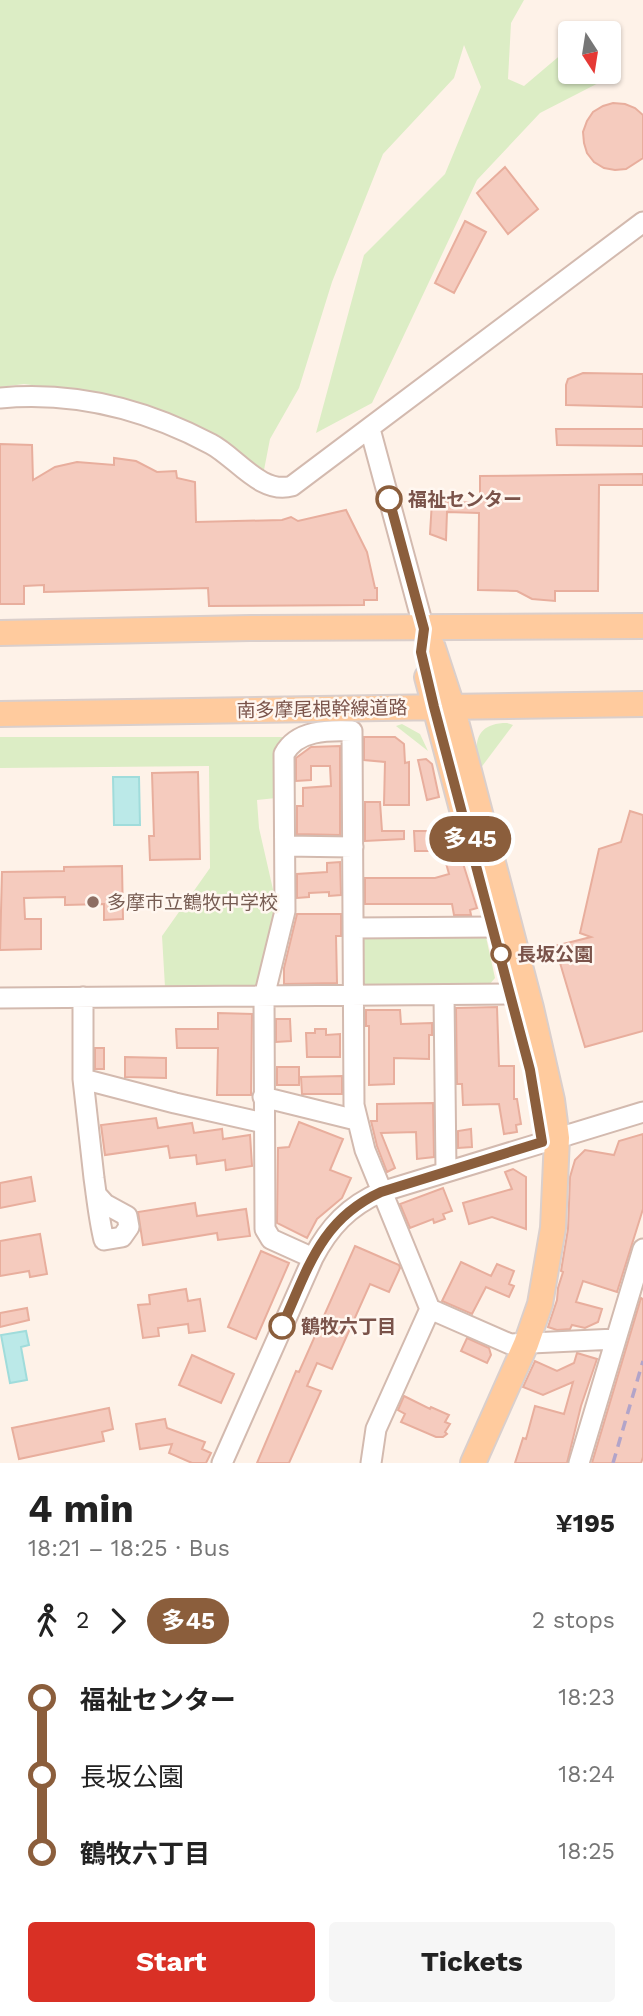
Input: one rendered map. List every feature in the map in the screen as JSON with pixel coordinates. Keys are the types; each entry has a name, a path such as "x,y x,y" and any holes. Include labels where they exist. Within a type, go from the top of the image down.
{"main road":[{"path":"0,633 250,628 643,626"},
{"path":"424,629 433,648 443,707 494,927 549,1140"},
{"name":"南多摩尾根幹線道路","path":"0,714 643,704"},
{"path":"443,707 545,1066 549,1140 556,1197 550,1252 540,1304 456,1463"},
{"path":"473,1463 518,1344"}],"street":[{"path":"0,398 50,396 79,399 144,413 220,449 273,488 283,489 292,486 370,429 643,222"},
{"path":"370,429 424,629"},
{"path":"313,1258 271,1238 265,1229 264,996 285,911 284,754 289,745 321,730 352,731 356,1120 381,1192 430,1309 518,1344 616,1339"},
{"path":"285,846 353,847"},
{"path":"354,928 494,927"},
{"path":"0,998 511,994"},
{"path":"444,995 446,1171"},
{"path":"83,998 83,1079 96,1194"},
{"path":"83,1079 264,1124"},
{"path":"263,1097 356,1120"},
{"path":"222,1463 313,1258 324,1236 340,1218 381,1192 643,1112"},
{"path":"579,1463 643,1249"},
{"path":"371,1463 376,1429 430,1309"}],"green space":[{"path":"0,0 524,0 511,23 508,79 524,86 558,57 558,84 596,84 540,113 477,180 372,403 316,433 364,255 445,174 481,87 464,45 454,78 383,154 332,282 299,388 270,439 264,470 219,438 118,396 24,384 0,387"},
{"path":"507,723 513,725 480,769 477,751 479,737 488,727"},
{"path":"402,724 420,734 428,751 396,726"},
{"path":"0,737 290,737 277,746 276,798 257,800 259,828 277,907 258,983 251,989 165,987 162,936 210,868 209,766 0,768"},
{"name":"長坂公園","path":"479,933 486,937 495,978 489,985 367,987 360,980 360,940 367,934"}],"water":[{"path":"113,777 139,777 140,825 114,825"},
{"path":"26,1331 29,1345 21,1347 27,1380 10,1383 1,1335"}],"building":[{"path":"613,103 635,108 643,115 643,158 626,169 604,168 594,162 584,143 583,132 593,112"},
{"path":"505,167 538,209 508,234 477,193"},
{"path":"465,221 486,232 454,293 435,283"},
{"path":"583,373 643,374 643,407 566,405 568,379"},
{"path":"556,429 643,429 643,446 557,445"},
{"path":"0,444 32,445 33,480 55,467 77,462 114,465 114,458 136,461 157,472 176,471 177,478 195,482 196,522 282,520 291,517 298,521 346,510 367,552 377,588 377,600 364,600 364,605 209,606 208,588 44,592 44,585 24,586 24,604 0,604"},
{"path":"643,474 643,485 599,485 598,591 555,591 555,601 532,599 517,591 478,590 479,513 447,512 446,540 430,534 432,501 480,503 480,476"},
{"path":"364,737 395,737 404,744 405,763 409,762 409,805 384,805 385,762 364,760"},
{"path":"340,746 340,835 297,834 297,806 303,806 303,788 331,786 330,766 311,766 311,780 296,781 296,758 311,747"},
{"path":"426,759 432,764 439,797 427,800 418,760"},
{"path":"198,772 200,859 150,860 149,836 154,836 152,773"},
{"path":"365,802 380,802 382,831 404,831 404,839 365,841"},
{"path":"630,811 643,815 643,1031 585,1047 555,946 591,937 580,933 599,849 621,842"},
{"path":"414,831 438,831 438,851 415,851"},
{"path":"456,841 477,908 470,910 471,915 454,915 452,904 365,904 365,878 435,878 449,874 441,845"},
{"path":"340,862 341,895 329,896 329,892 309,893 309,897 297,898 297,874 327,872 327,863"},
{"path":"122,866 123,919 104,920 104,904 65,905 65,897 24,898 25,919 41,919 41,949 0,950 2,872"},
{"path":"297,914 341,914 341,936 336,936 337,983 284,984 284,968"},
{"path":"497,1007 499,1066 514,1066 514,1099 517,1099 521,1124 516,1125 517,1132 504,1134 499,1104 463,1105 462,1084 457,1084 456,1008"},
{"path":"366,1010 400,1010 401,1024 432,1023 429,1059 394,1058 394,1084 369,1085 369,1026 366,1026"},
{"path":"218,1013 252,1014 251,1095 217,1095 218,1048 177,1048 176,1029 218,1029"},
{"path":"276,1019 290,1019 291,1041 276,1042"},
{"path":"315,1029 326,1029 326,1035 340,1034 340,1057 307,1057 306,1033 315,1033"},
{"path":"95,1048 104,1048 104,1069 95,1069"},
{"path":"125,1057 166,1058 166,1078 125,1077"},
{"path":"277,1067 299,1067 299,1085 277,1085"},
{"path":"342,1076 342,1094 302,1094 301,1077"},
{"path":"433,1103 434,1157 417,1159 416,1132 381,1133 395,1168 387,1172 371,1121 377,1121 377,1104"},
{"path":"156,1118 158,1128 192,1123 194,1133 222,1129 223,1139 250,1135 252,1166 226,1170 225,1160 197,1164 196,1155 170,1158 168,1146 105,1155 101,1125"},
{"path":"299,1122 343,1139 330,1170 351,1178 342,1198 317,1219 307,1238 277,1223 278,1148 289,1147"},
{"path":"471,1129 472,1147 458,1148 458,1131"},
{"path":"643,1134 643,1209 617,1292 583,1281 576,1302 602,1309 598,1322 585,1328 572,1325 570,1329 557,1330 548,1327 563,1272 570,1177 575,1160 585,1150 614,1155 619,1141"},
{"path":"513,1169 526,1177 526,1229 492,1217 469,1224 463,1203 512,1189 505,1172"},
{"path":"31,1177 35,1201 0,1208 0,1183"},
{"path":"443,1188 452,1211 443,1214 445,1219 434,1223 433,1219 410,1228 400,1204"},
{"path":"195,1203 197,1216 246,1209 250,1236 218,1240 217,1233 143,1245 138,1212"},
{"path":"40,1234 47,1274 30,1277 29,1271 0,1276 0,1241"},
{"path":"355,1246 399,1265 400,1268 389,1292 370,1284 332,1369 317,1363 307,1386 321,1391 289,1463 257,1463 296,1371 299,1372"},
{"path":"261,1251 289,1263 256,1339 228,1327"},
{"path":"461,1262 491,1276 497,1264 514,1271 509,1284 514,1286 509,1297 486,1287 472,1314 442,1301"},
{"path":"186,1289 188,1301 200,1299 205,1331 189,1333 188,1324 158,1328 159,1336 143,1338 138,1305 150,1304 149,1295"},
{"path":"641,1298 643,1457 641,1463 592,1463"},
{"path":"27,1308 29,1320 0,1327 0,1313"},
{"path":"467,1338 489,1348 491,1355 487,1363 461,1351"},
{"path":"577,1353 597,1359 581,1406 567,1463 515,1463 523,1438 526,1439 535,1406 564,1414 573,1382 543,1395 523,1387 535,1361 557,1371 574,1363"},
{"path":"192,1355 234,1374 221,1403 179,1385"},
{"path":"404,1396 449,1415 445,1422 450,1424 445,1432 447,1434 436,1437 401,1422 405,1414 398,1410"},
{"path":"109,1408 113,1429 102,1432 104,1441 19,1459 12,1428"},
{"path":"165,1419 167,1428 205,1442 202,1449 211,1453 206,1463 192,1463 169,1453 172,1444 140,1449 136,1424"}],"railway":[{"path":"613,1463 643,1361"}],"bus line":[{"name":"多45","path":"282,1326 324,1236 340,1218 357,1205 381,1192 542,1142 530,1070 434,707 421,652 424,629 389,499"}],"place":[{"name":"福祉センター","path":"389,499"},
{"name":"多摩市立鶴牧中学校","path":"93,902"},
{"name":"長坂公園","path":"501,954"},
{"name":"鶴牧六丁目","path":"282,1326"}]}
